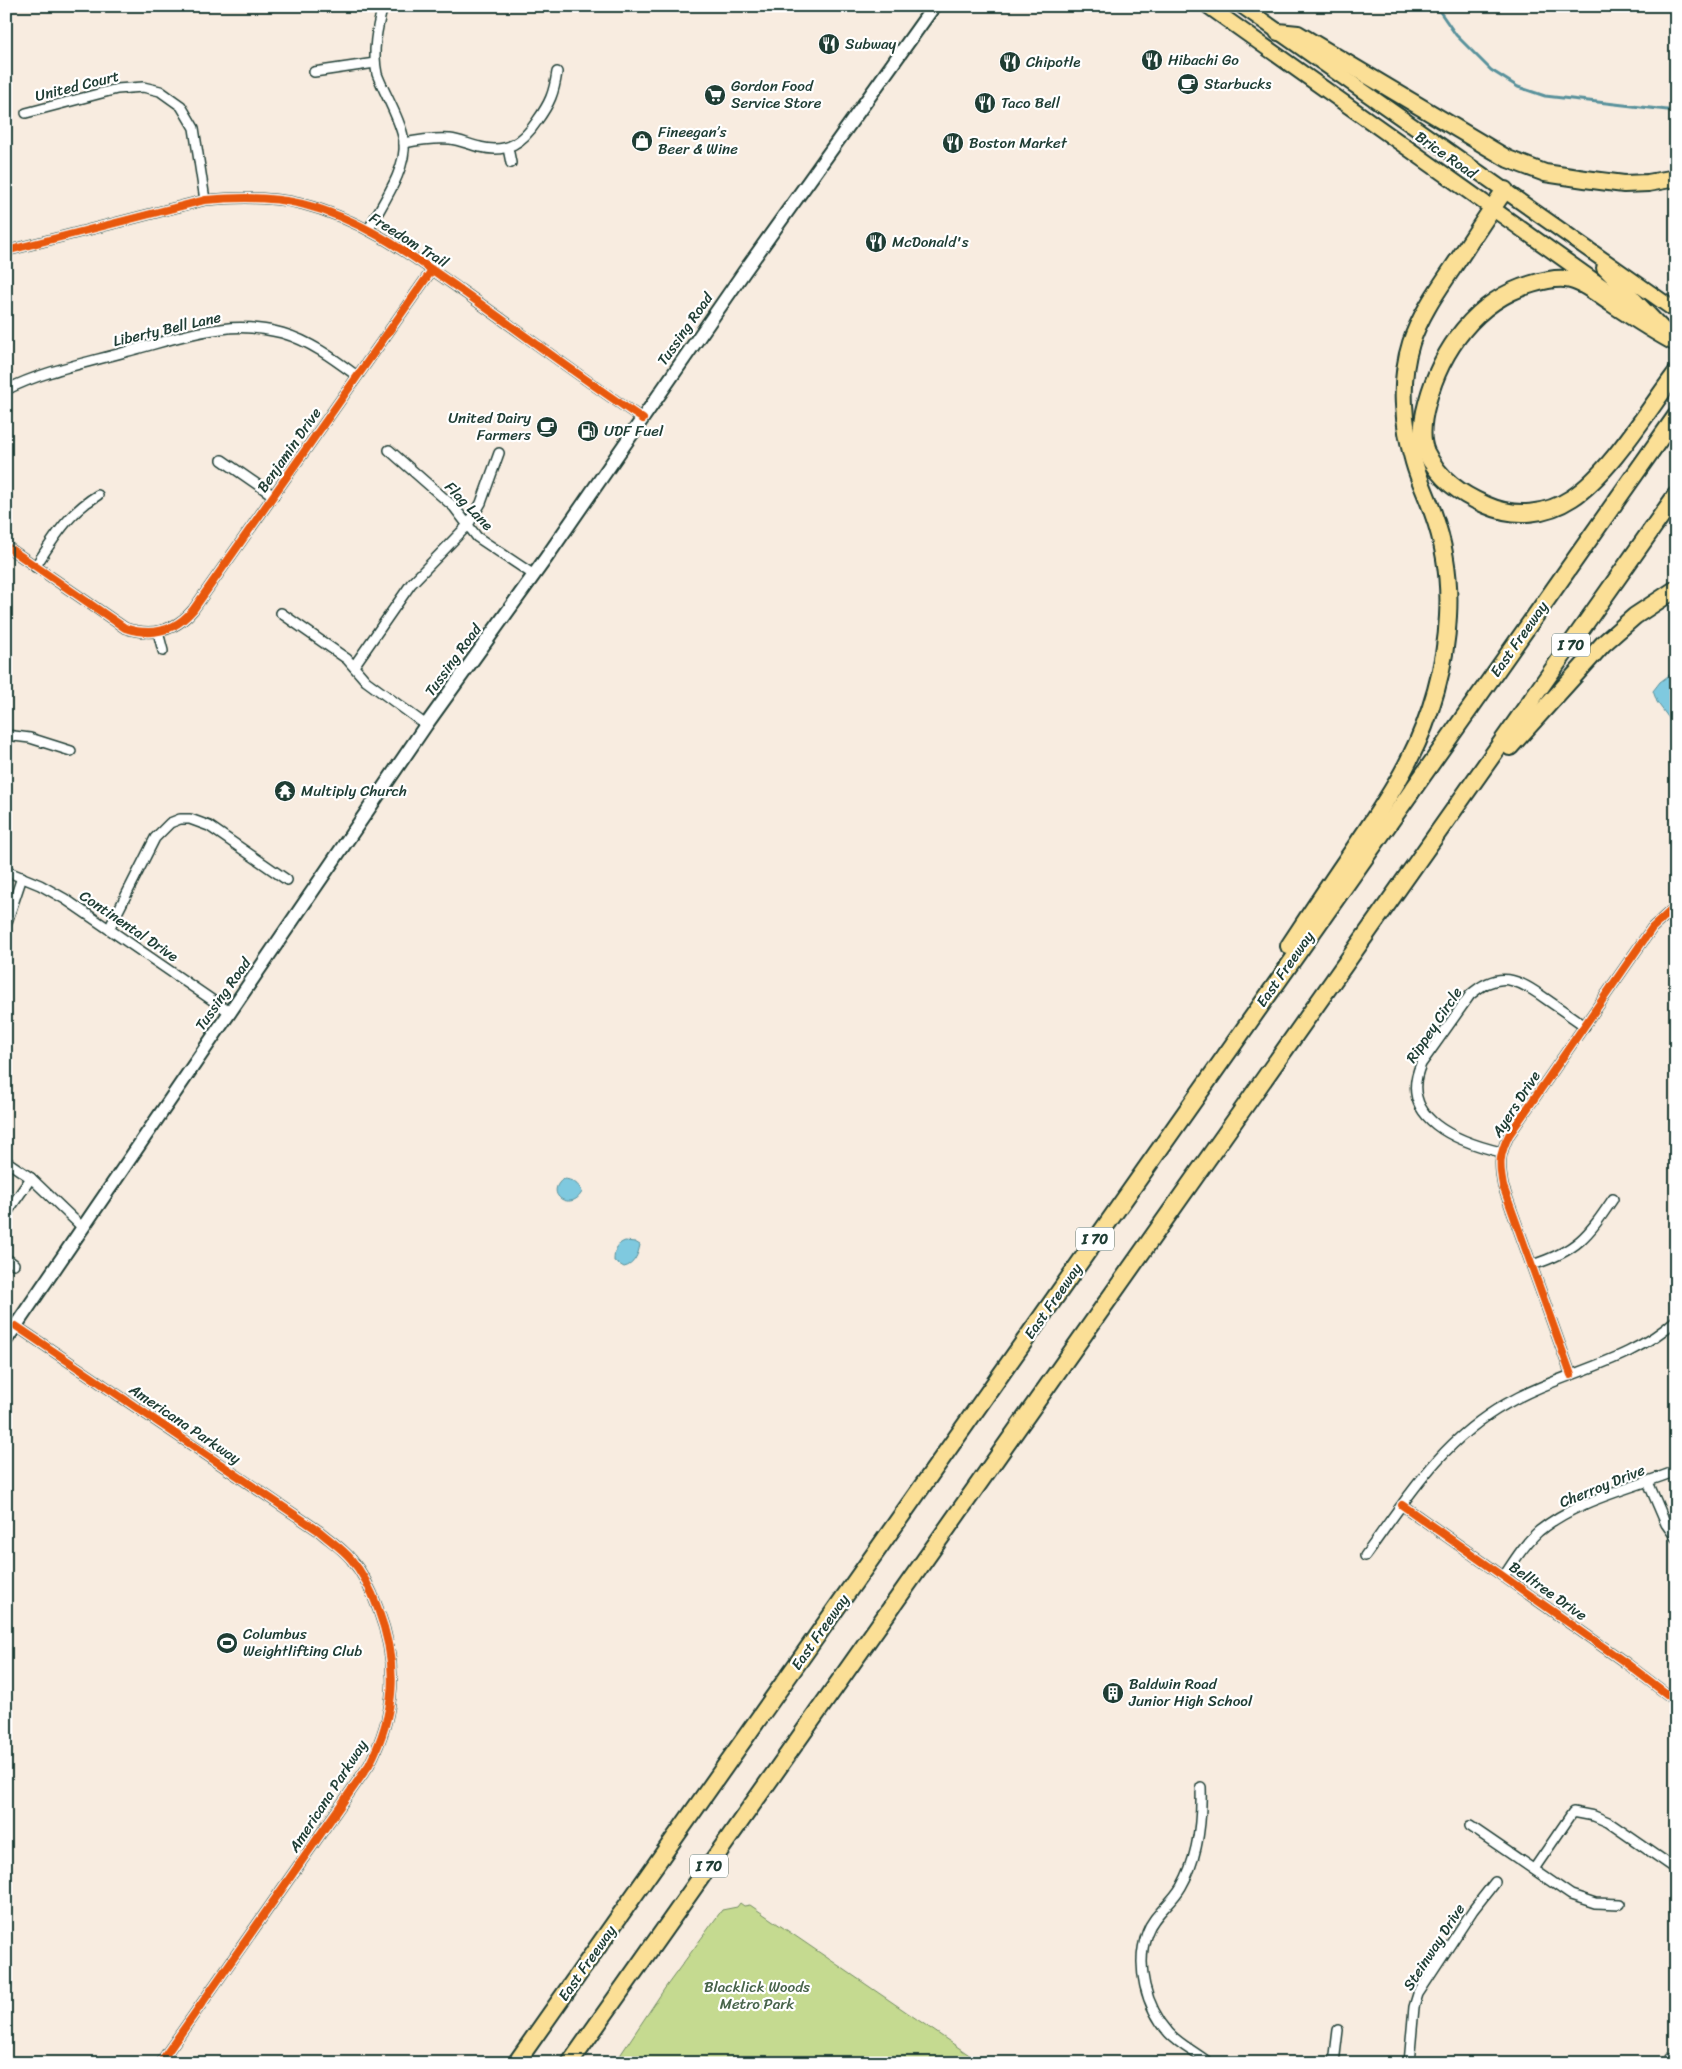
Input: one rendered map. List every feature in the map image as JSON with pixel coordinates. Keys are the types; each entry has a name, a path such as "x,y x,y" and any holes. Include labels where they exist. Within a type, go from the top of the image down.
{"highway":[{"path":"1278,32 1298,34 1508,159 1545,173 1624,184 1648,183 1676,178"},
{"path":"1133,1184 1201,1076 1388,797 1409,761 1427,721 1445,648 1448,616 1447,580 1443,546 1407,433 1404,394 1405,372 1411,343 1423,315 1505,190"},
{"path":"1669,337 1586,286 1566,279 1546,280 1524,286 1507,294 1472,320 1446,355 1436,374 1425,412 1423,430 1425,450 1443,478 1465,496 1494,509 1512,513 1535,513 1573,498 1590,484 1604,469 1676,374"},
{"name":"East Freeway","path":"516,2063 1032,1331 1133,1184 1676,416"},
{"name":"I 70","path":"570,2063 1676,495"},
{"path":"1466,794 1603,644 1636,616 1676,589"}],"main road":[{"name":"Tussing Road","path":"6,1340 426,725 534,575 744,272 934,6"},
{"name":"Brice Road","path":"1208,6 1492,208 1669,337"},
{"name":"Brice Road","path":"1242,6 1676,311"},
{"name":"Brice Road","path":"1580,243 1669,337"}],"street":[{"path":"369,230 403,162 404,143 399,126 377,74 375,63 377,33 384,6"},
{"path":"314,72 375,63"},
{"path":"404,143 452,139 490,149 508,148 524,138 546,108 554,90 557,72"},
{"name":"United Court","path":"26,113 117,89 143,87 160,91 181,106 194,128 205,200"},
{"path":"508,148 511,163"},
{"name":"Freedom Trail","path":"6,251 205,200 269,198 301,203 333,213 369,230 432,270 643,419"},
{"name":"Benjamin Drive","path":"158,632 178,625 194,610 432,270"},
{"name":"Liberty Bell Lane","path":"6,390 35,377 140,348 203,332 240,328 269,330 298,339 329,356 358,376"},
{"name":"Flag Lane","path":"390,450 454,507 477,536 534,575"},
{"path":"354,666 411,584 468,525 481,503 499,453"},
{"path":"222,460 274,496"},
{"path":"35,567 69,517 98,495"},
{"path":"6,546 126,628 142,632 158,632 164,651"},
{"path":"281,613 354,666 366,681 426,725"},
{"path":"6,735 30,738 71,751"},
{"path":"109,929 155,838 170,823 180,819 190,819 209,826 287,880"},
{"name":"Continental Drive","path":"6,871 65,899 230,1013"},
{"path":"6,925 22,877"},
{"name":"Ayers Drive","path":"1571,1375 1503,1186 1500,1167 1501,1152 1509,1135 1652,928 1676,906"},
{"name":"Rippey Circle","path":"1501,1152 1459,1139 1427,1117 1418,1101 1415,1090 1421,1064 1470,994 1478,987 1494,980 1514,980 1527,985 1585,1026"},
{"path":"6,1161 31,1178 83,1228"},
{"path":"6,1214 31,1178"},
{"path":"1532,1265 1572,1248 1584,1239 1613,1198"},
{"path":"6,1258 14,1264"},
{"path":"1366,1556 1437,1458 1471,1426 1506,1403 1571,1375 1615,1359 1646,1342 1676,1320"},
{"name":"Americana Parkway","path":"16,1326 319,1531 335,1544 350,1558 365,1581 375,1601 389,1642 393,1674 390,1706 384,1733 369,1765 160,2063"},
{"name":"Cherroy Drive","path":"1504,1576 1539,1532 1566,1513 1676,1471"},
{"path":"1648,1482 1666,1524 1676,1538"},
{"name":"Belltree Drive","path":"1402,1505 1626,1663 1676,1701"},
{"path":"1201,1787 1202,1809 1198,1839 1193,1857 1182,1886 1147,1932 1142,1963 1146,1990 1153,2008 1169,2034 1209,2063"},
{"path":"1534,1869 1573,1812 1594,1816 1608,1822 1676,1869"},
{"path":"1470,1826 1571,1895 1595,1904 1620,1904"},
{"name":"Steinway Drive","path":"1409,2063 1414,2007 1418,1994 1495,1882"},
{"path":"1334,2063 1338,2030"}],"green space":[{"name":"Blacklick Woods Metro Park","path":"740,1903 744,1906 750,1905 981,2063 615,2063 665,1988 722,1910 737,1907"}],"water":[{"path":"1676,670 1676,728 1657,702 1653,691 1660,682"},
{"path":"563,1179 575,1183 582,1192 572,1201 561,1199 556,1191"},
{"path":"625,1241 635,1242 640,1245 635,1259 624,1267 614,1261 614,1258 618,1246"}],"waterway":[{"path":"1436,6 1456,35 1491,70 1518,87 1545,96 1676,111"}],"cycle path":[{"path":"6,251 205,200 253,198 290,201 302,204 345,219 405,251 643,419"},
{"path":"6,546 125,628 135,631 154,632 179,623 193,610 432,270"},
{"path":"1571,1375 1503,1186 1501,1172 1503,1148 1509,1135 1652,928 1676,906"},
{"path":"16,1326 319,1531 340,1548 355,1564 370,1589 385,1630 389,1650 392,1669 392,1689 389,1708 385,1727 369,1765 160,2063"},
{"path":"1402,1505 1626,1663 1676,1701"}],"place":[{"name":"Subway","path":"829,44"},
{"name":"Hibachi Go","path":"1152,60"},
{"name":"Chipotle","path":"1010,62"},
{"name":"Starbucks","path":"1188,84"},
{"name":"Gordon Food Service Store","path":"715,95"},
{"name":"Taco Bell","path":"985,103"},
{"name":"Fineegan’s Beer & Wine","path":"642,141"},
{"name":"Boston Market","path":"953,143"},
{"name":"McDonald's","path":"876,242"},
{"name":"United Dairy Farmers","path":"547,427"},
{"name":"UDF Fuel","path":"588,431"},
{"name":"Multiply Church","path":"285,791"},
{"name":"Columbus Weightlifting Club","path":"227,1643"},
{"name":"Baldwin Road Junior High School","path":"1113,1693"}]}
